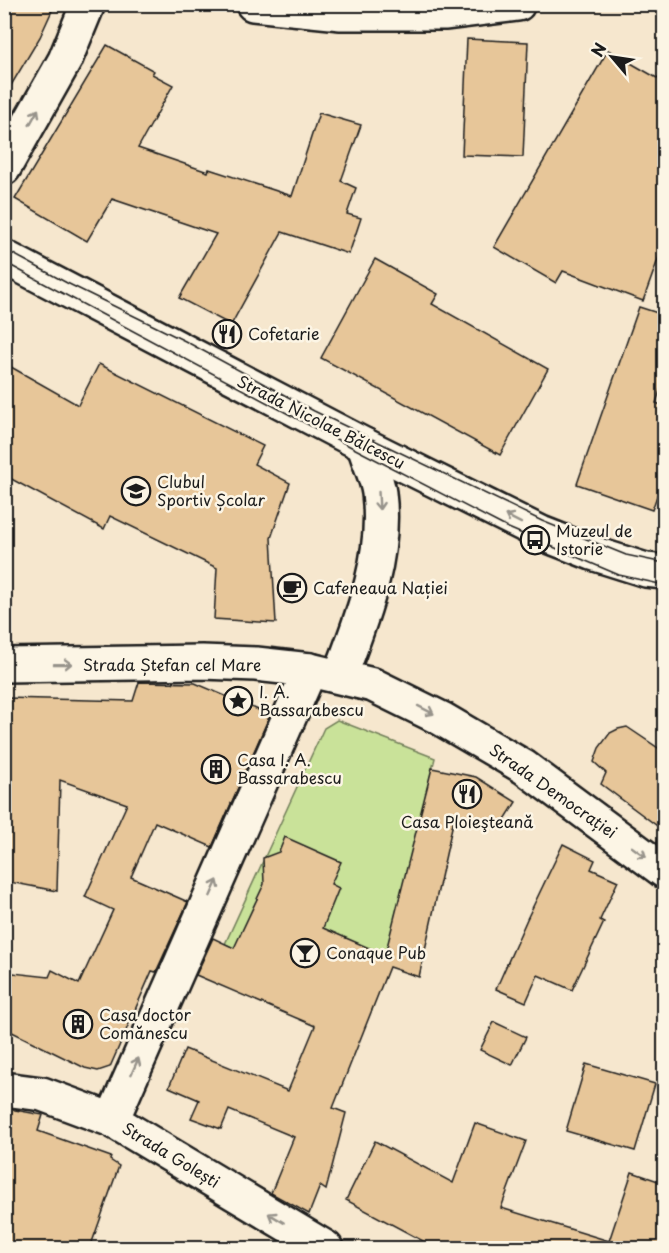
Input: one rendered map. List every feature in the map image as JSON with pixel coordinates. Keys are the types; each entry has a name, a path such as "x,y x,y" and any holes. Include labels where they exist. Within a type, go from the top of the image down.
{"main road":[{"path":"4,168 65,60 88,4"},
{"path":"253,4 341,13 446,13 518,4"},
{"name":"Strada Nicolae Bălcescu","path":"4,257 364,445 541,533 592,553 655,571"},
{"path":"112,1120 325,673 371,585 380,536 379,492 364,445"},
{"name":"Strada Ștefan cel Mare","path":"4,666 202,662 256,664 325,673 373,685"},
{"name":"Strada Democrației","path":"373,685 442,719 524,767 664,871"},
{"name":"Strada Golești","path":"4,1089 42,1094 112,1120 326,1248"}],"green space":[{"path":"337,720 435,758 372,1011 225,944 324,728"}],"building":[{"path":"4,4 55,4 40,37 4,97"},
{"path":"467,39 528,42 523,157 462,155"},
{"path":"107,45 154,71 152,74 173,85 138,148 208,172 209,169 292,196 319,113 361,125 341,181 356,188 347,214 361,218 349,254 282,232 231,325 179,298 216,234 112,199 87,241 15,199"},
{"path":"608,50 664,82 664,243 643,301 563,271 556,283 494,247"},
{"path":"375,259 438,294 432,304 548,369 500,455 321,358"},
{"path":"639,307 664,315 664,378 656,403 664,406 664,476 652,510 577,484"},
{"path":"4,363 78,405 99,364 263,446 254,464 290,483 271,538 276,623 214,619 217,568 110,516 104,529 4,475"},
{"path":"139,682 195,683 270,715 212,847 155,822 131,877 188,902 156,972 152,971 110,1067 98,1071 85,1068 4,1028 4,972 49,977 52,970 79,984 113,910 85,897 127,804 60,780 57,891 4,881 4,698 133,701"},
{"path":"627,727 664,752 664,831 601,784 606,773 594,762 599,748 610,733"},
{"path":"432,768 476,777 516,802 499,829 454,818 419,977 389,967 333,1108 346,1113 326,1190 320,1186 309,1214 271,1193 294,1137 229,1110 221,1129 191,1118 199,1100 169,1087 185,1049 288,1091 315,1026 196,975 213,938 234,948 264,884 263,858 279,852 285,837 341,862 331,884 339,888 323,928 385,955"},
{"path":"563,844 595,860 591,869 618,881 600,920 604,922 572,990 538,975 526,1002 496,989"},
{"path":"494,1022 526,1037 512,1065 480,1050"},
{"path":"586,1064 655,1084 635,1151 566,1131"},
{"path":"4,1108 43,1115 38,1131 111,1157 110,1160 119,1166 90,1248 4,1248"},
{"path":"475,1123 526,1141 501,1208 609,1241 632,1172 664,1183 664,1231 659,1248 436,1248 346,1200 375,1141 453,1183"}],"tram line":[{"path":"4,249 185,341 314,411 542,521 626,555 664,563"},
{"path":"4,262 506,527 619,575 664,585"}],"place":[{"name":"Cofetarie","path":"227,334"},
{"name":"Clubul Sportiv Școlar","path":"136,491"},
{"name":"Muzeul de Istorie","path":"535,540"},
{"name":"Cafeneaua Nației","path":"292,588"},
{"name":"I. A. Bassarabescu","path":"238,701"},
{"name":"Casa I. A. Bassarabescu","path":"216,769"},
{"name":"Casa Ploieşteană","path":"467,794"},
{"name":"Conaque Pub","path":"305,953"},
{"name":"Casa doctor Comănescu","path":"78,1024"}]}
